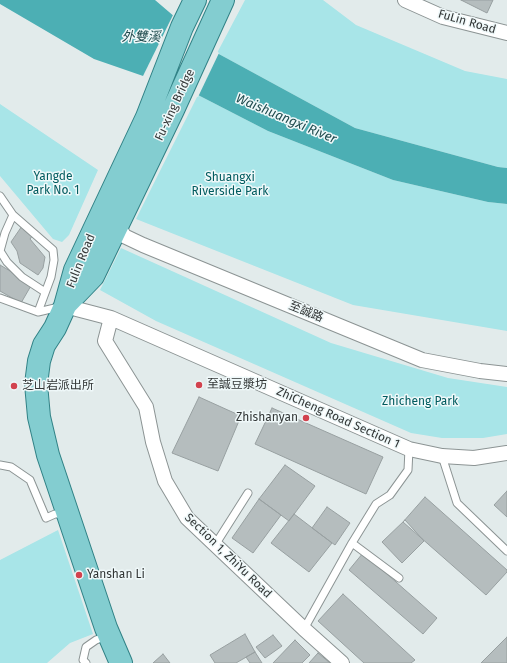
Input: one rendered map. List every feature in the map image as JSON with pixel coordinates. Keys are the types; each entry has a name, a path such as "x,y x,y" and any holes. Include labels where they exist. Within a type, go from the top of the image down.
{"main road":[{"name":"Fu-xing Bridge","path":"117,212 147,117 182,27 195,0"},
{"name":"Fu-xing Bridge","path":"117,212 173,110 223,0"},
{"name":"Fulin Road","path":"117,212 75,270 64,306 55,328 44,346 38,361 36,384 39,417 48,455 109,636 121,663"}],"street":[{"name":"FuLin Road","path":"405,0 443,16 507,33"},
{"name":"至誠路","path":"117,212 124,236 143,245 422,360 480,371 507,374"},
{"name":"ZhiCheng Road Section 1","path":"64,306 111,318 409,449 442,456 474,458 507,453"},
{"name":"Section 1, ZhiYu Road","path":"111,318 105,341 146,407 153,442 164,481 187,518 342,663"}],"lane":[{"path":"0,196 13,215 53,250 54,260 51,277 38,312"},
{"path":"13,215 5,233 0,251 7,262 22,277 45,292"},
{"path":"0,298 38,312 64,306"},
{"path":"304,629 352,543 376,504 390,494 408,470 409,449"},
{"path":"442,456 457,503 507,551"},
{"path":"0,466 12,467 30,480 46,518 55,514 67,513"},
{"path":"215,545 248,493"},
{"path":"352,543 399,578"},
{"path":"86,663 83,660 86,647 96,640 109,636"}],"green space":[{"path":"245,0 323,0 356,25 465,71 507,79 507,168 498,167 355,128 217,53"},
{"name":"Shuangxi Riverside Park","path":"198,95 268,131 393,180 488,202 507,204 507,331 353,305 136,219"},
{"name":"Yangde Park No. 1","path":"0,104 98,170 69,235 62,242 53,239 0,176"},
{"name":"Zhicheng Park","path":"121,248 331,343 448,378 507,387 507,434 483,438 442,438 411,433 156,321 100,290"},
{"path":"58,530 93,634 70,643 47,663 0,663 0,560"}],"water":[{"name":"外雙溪","path":"0,0 155,0 217,53 355,128 498,167 507,168 507,204 488,202 393,180 268,131 198,95 94,59 0,4"}],"pier":[{"path":"174,13 219,53 198,97 142,78"}],"building":[{"path":"461,0 493,0 487,13"},
{"path":"22,226 33,235 30,239 45,257 43,268 38,275 20,263 17,251 11,242"},
{"path":"0,265 32,284 21,303 0,291"},
{"path":"199,397 241,416 218,471 172,453"},
{"path":"272,408 383,457 366,494 255,444"},
{"path":"285,465 315,486 289,521 259,499"},
{"path":"507,491 507,517 494,505"},
{"path":"425,497 507,570 507,572 486,595 403,522"},
{"path":"259,499 281,515 253,553 232,538"},
{"path":"327,507 350,523 335,545 312,528"},
{"path":"294,514 332,543 309,572 271,543"},
{"path":"405,520 424,541 402,563 382,542"},
{"path":"363,553 437,618 423,634 349,570"},
{"path":"343,594 415,660 411,663 364,663 318,621"},
{"path":"245,634 255,652 236,663 215,663 210,655"},
{"path":"273,635 282,646 265,658 256,647"},
{"path":"507,637 507,663 481,663"},
{"path":"295,640 310,655 302,663 273,663"},
{"path":"255,652 262,663 250,663 246,657"},
{"path":"318,653 330,663 309,663"},
{"path":"163,654 170,663 153,663"}],"place":[{"name":"至誠豆漿坊","path":"199,385"},
{"name":"芝山岩派出所","path":"14,386"},
{"name":"Zhishanyan","path":"306,418"},
{"name":"Yanshan Li","path":"79,575"}],"water label":[{"name":"Waishuangxi River","path":"286,119"}]}
